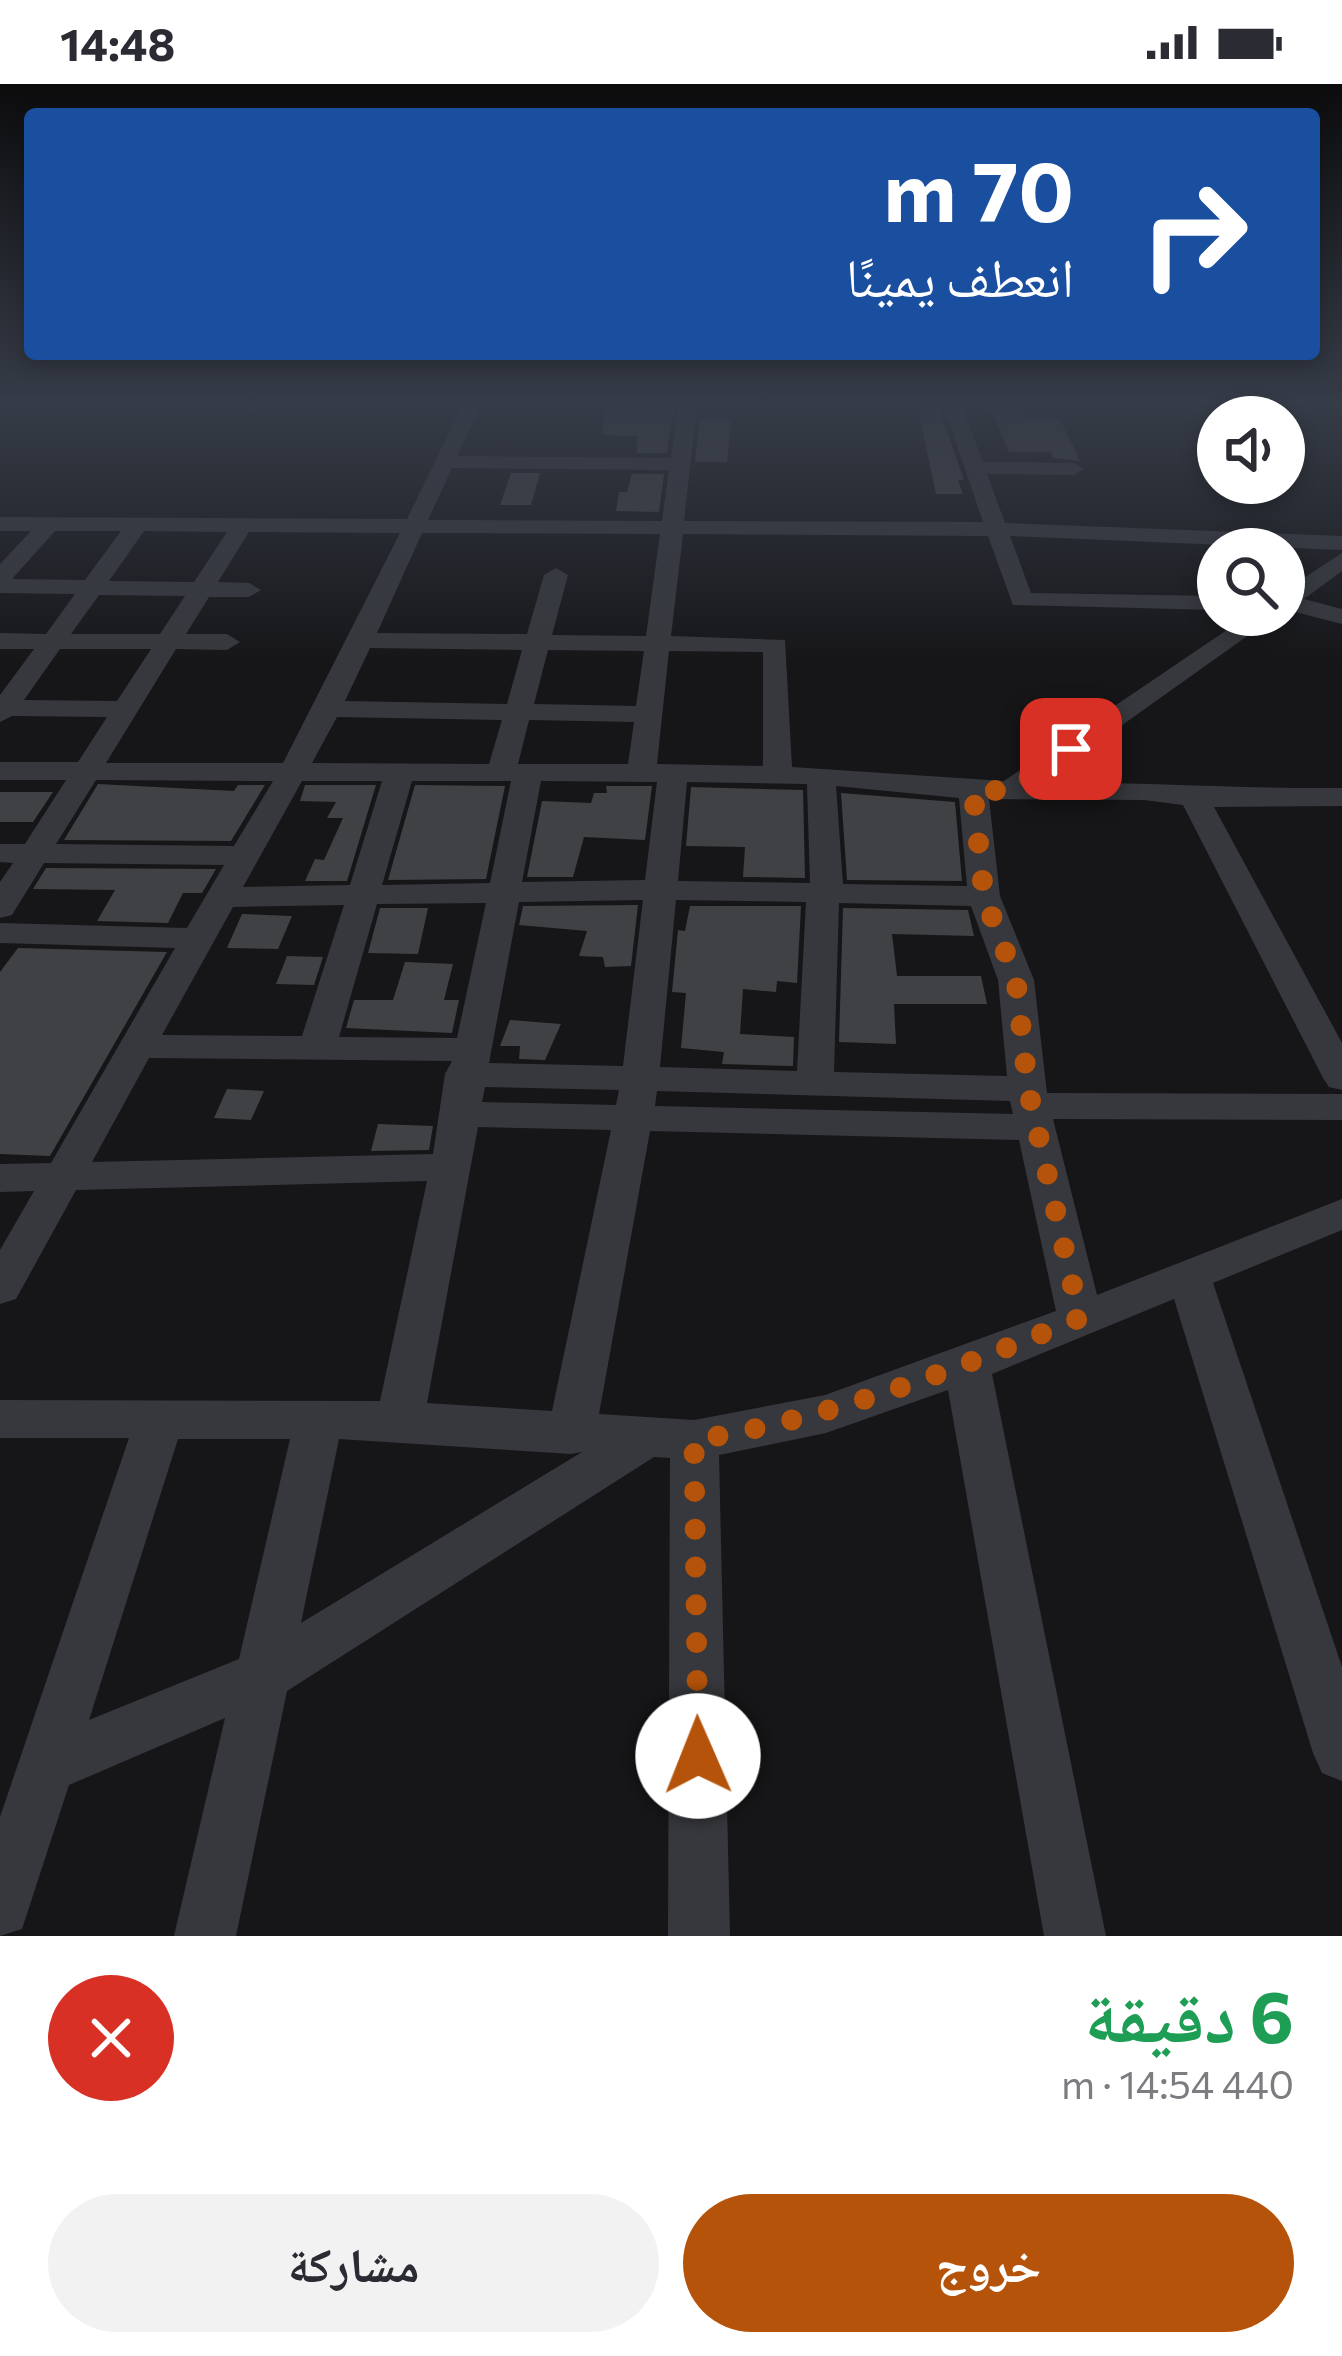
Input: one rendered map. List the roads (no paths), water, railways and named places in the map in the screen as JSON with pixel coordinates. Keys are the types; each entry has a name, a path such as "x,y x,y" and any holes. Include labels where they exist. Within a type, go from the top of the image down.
{"street":[{"path":"0,1288 328,710 428,490"},
{"path":"571,1436 634,1099 660,890 657,773 647,714 676,490"},
{"path":"981,490 1022,600 1197,603"},
{"path":"0,524 994,529 1342,544"},
{"path":"0,582 49,524"},
{"path":"2,710 138,524"},
{"path":"0,908 242,525"},
{"path":"1305,587 1342,560"},
{"path":"400,1420 506,892 518,712 556,575"},
{"path":"0,582 249,590"},
{"path":"1305,607 1342,617"},
{"path":"991,790 1232,636"},
{"path":"358,640 776,645 778,777"},
{"path":"0,641 227,642"},
{"path":"2,710 123,709"},
{"path":"328,710 647,714"},
{"path":"0,771 821,776 991,790 1144,791 1194,798 1342,797"},
{"path":"318,1046 368,894 400,771"},
{"path":"815,1084 825,894 821,776"},
{"path":"991,790 984,896 1016,980 1032,1108 1080,1318"},
{"path":"1194,798 1342,1078"},
{"path":"0,853 245,856"},
{"path":"223,897 660,890 984,896"},
{"path":"0,933 199,939"},
{"path":"141,1046 318,1046 470,1062 634,1099 1032,1108 1342,1107"},
{"path":"460,1114 815,1084 1032,1108"},
{"path":"0,1178 450,1167"},
{"path":"0,1419 161,1416 318,1424 400,1420 571,1436 669,1439 826,1414 967,1365 1342,1214"},
{"path":"1189,1276 1342,1753"},
{"path":"967,1365 1076,1936"},
{"path":"0,1907 161,1416"},
{"path":"206,1936 318,1424"},
{"path":"49,1765 264,1675 669,1439"},
{"path":"669,1439 699,1936"}]}
